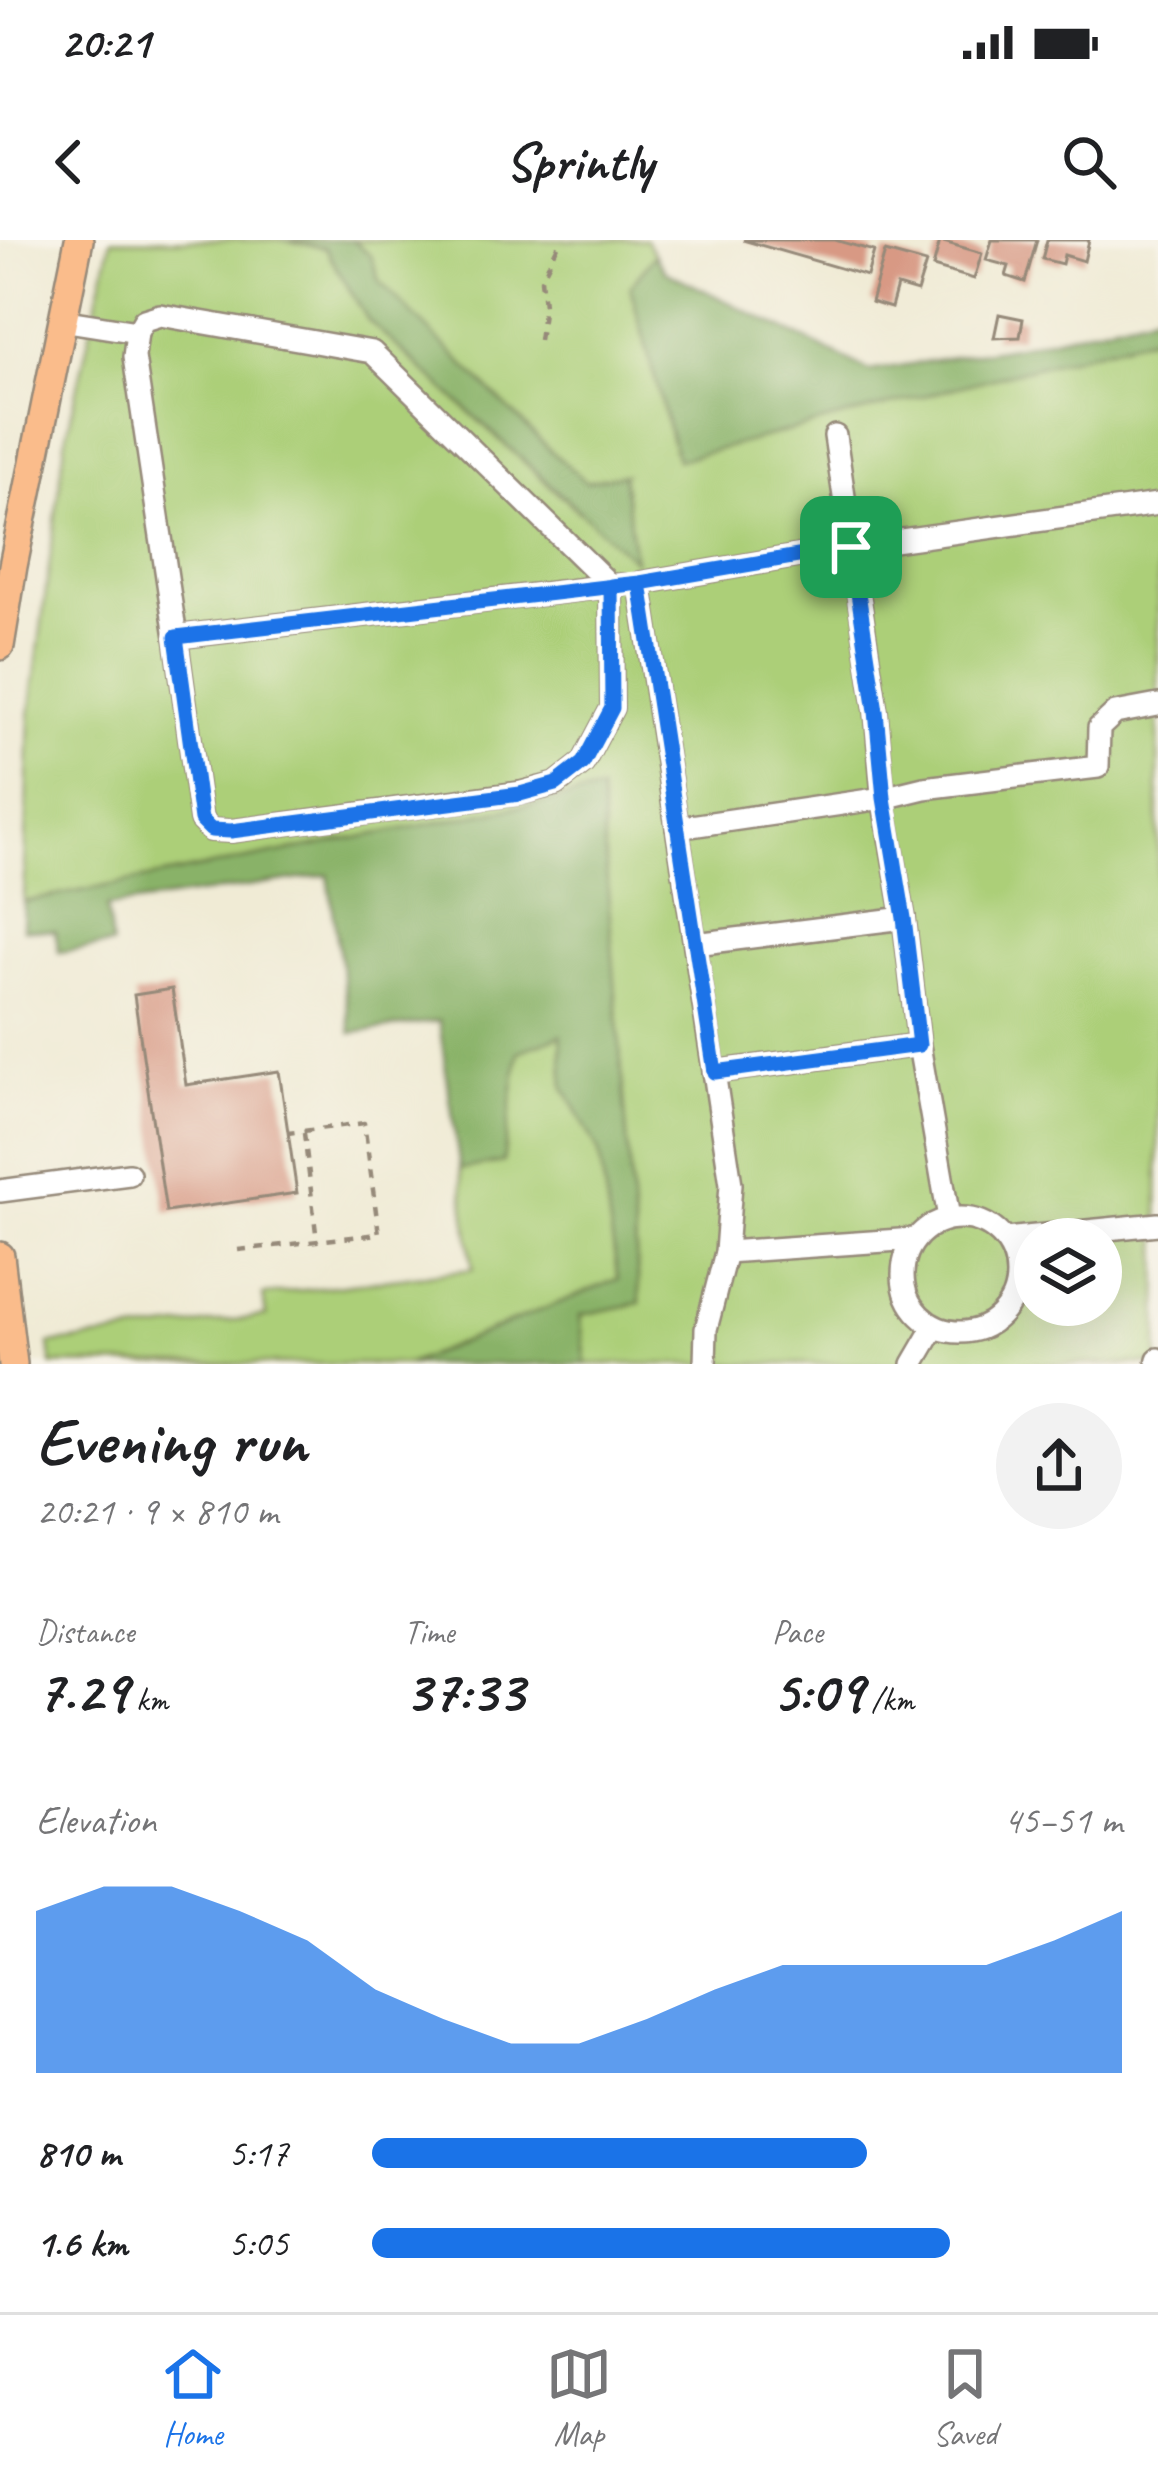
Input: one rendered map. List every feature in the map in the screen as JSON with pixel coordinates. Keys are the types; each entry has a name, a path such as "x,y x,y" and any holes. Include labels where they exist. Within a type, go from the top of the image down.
{"main road":[{"path":"0,646 79,240"},
{"path":"0,1256 13,1364"}],"lane":[{"path":"160,315 372,352 611,586 612,708 583,763 556,784 520,794 211,830 201,820 134,357 136,332 144,320 160,315"},
{"path":"61,320 136,332"},
{"path":"835,436 919,1045 949,1218"},
{"path":"176,637 640,583 851,547 1158,504"},
{"path":"640,583 731,1184 726,1252 706,1329 705,1364"},
{"path":"677,828 924,788 1099,767 1099,728 1115,712 1158,705"},
{"path":"695,944 904,918"},
{"path":"715,1072 919,1045"},
{"path":"0,1191 129,1174"},
{"path":"949,1218 980,1220 1005,1239 1018,1267 1014,1298 994,1323 965,1334 934,1328 914,1311 903,1288 903,1262 914,1239 930,1226 949,1218"},
{"path":"1005,1239 1158,1224"},
{"path":"726,1252 914,1239"},
{"path":"913,1364 934,1328"}],"path":[{"path":"539,340 544,304 541,279 561,240"},
{"path":"238,1250 379,1234 364,1123 288,1133"},
{"path":"304,1131 317,1240"}],"green space":[{"path":"111,240 283,240 325,248 368,320 579,512 623,475 586,482 378,281 371,257 353,240 646,240 655,255 630,286 677,460 1158,335 1158,1364 586,1364 580,1315 640,1302 599,792 24,902 30,714 65,443"},
{"path":"283,240 353,240 371,256 379,281 586,482 623,474 635,561 368,320 325,248"},
{"path":"655,255 665,271 870,371 1024,345 1158,313 1158,335 677,460 630,286"},
{"path":"600,791 640,1303 580,1315 586,1364 408,1364 618,1279 599,1152 564,1087 561,1035 518,1052 503,1162 460,1169 439,1021 351,1033 328,875 107,907 112,945 59,952 55,931 23,929 24,902"},
{"path":"561,1034 564,1087 599,1152 618,1279 408,1364 52,1364 49,1344 266,1316 263,1295 473,1269 460,1169 503,1162 518,1051"}],"building":[{"path":"743,240 835,240 874,251 867,276"},
{"path":"992,240 1037,240 1025,282 1006,276 1009,266 986,260"},
{"path":"1047,240 1089,240 1084,261 1064,255 1062,264 1042,259"},
{"path":"940,241 982,253 974,279 933,267"},
{"path":"885,252 926,263 917,292 897,286 891,308 871,302"},
{"path":"999,314 1023,319 1020,337 994,338"},
{"path":"172,989 186,1085 279,1071 297,1193 166,1212 134,995"}],"route":[{"path":"851,547 640,583 176,637 201,820 211,830 231,831 520,794 556,784 583,763 612,708 613,682 611,586 640,583 715,1072 919,1045 851,547"}]}
